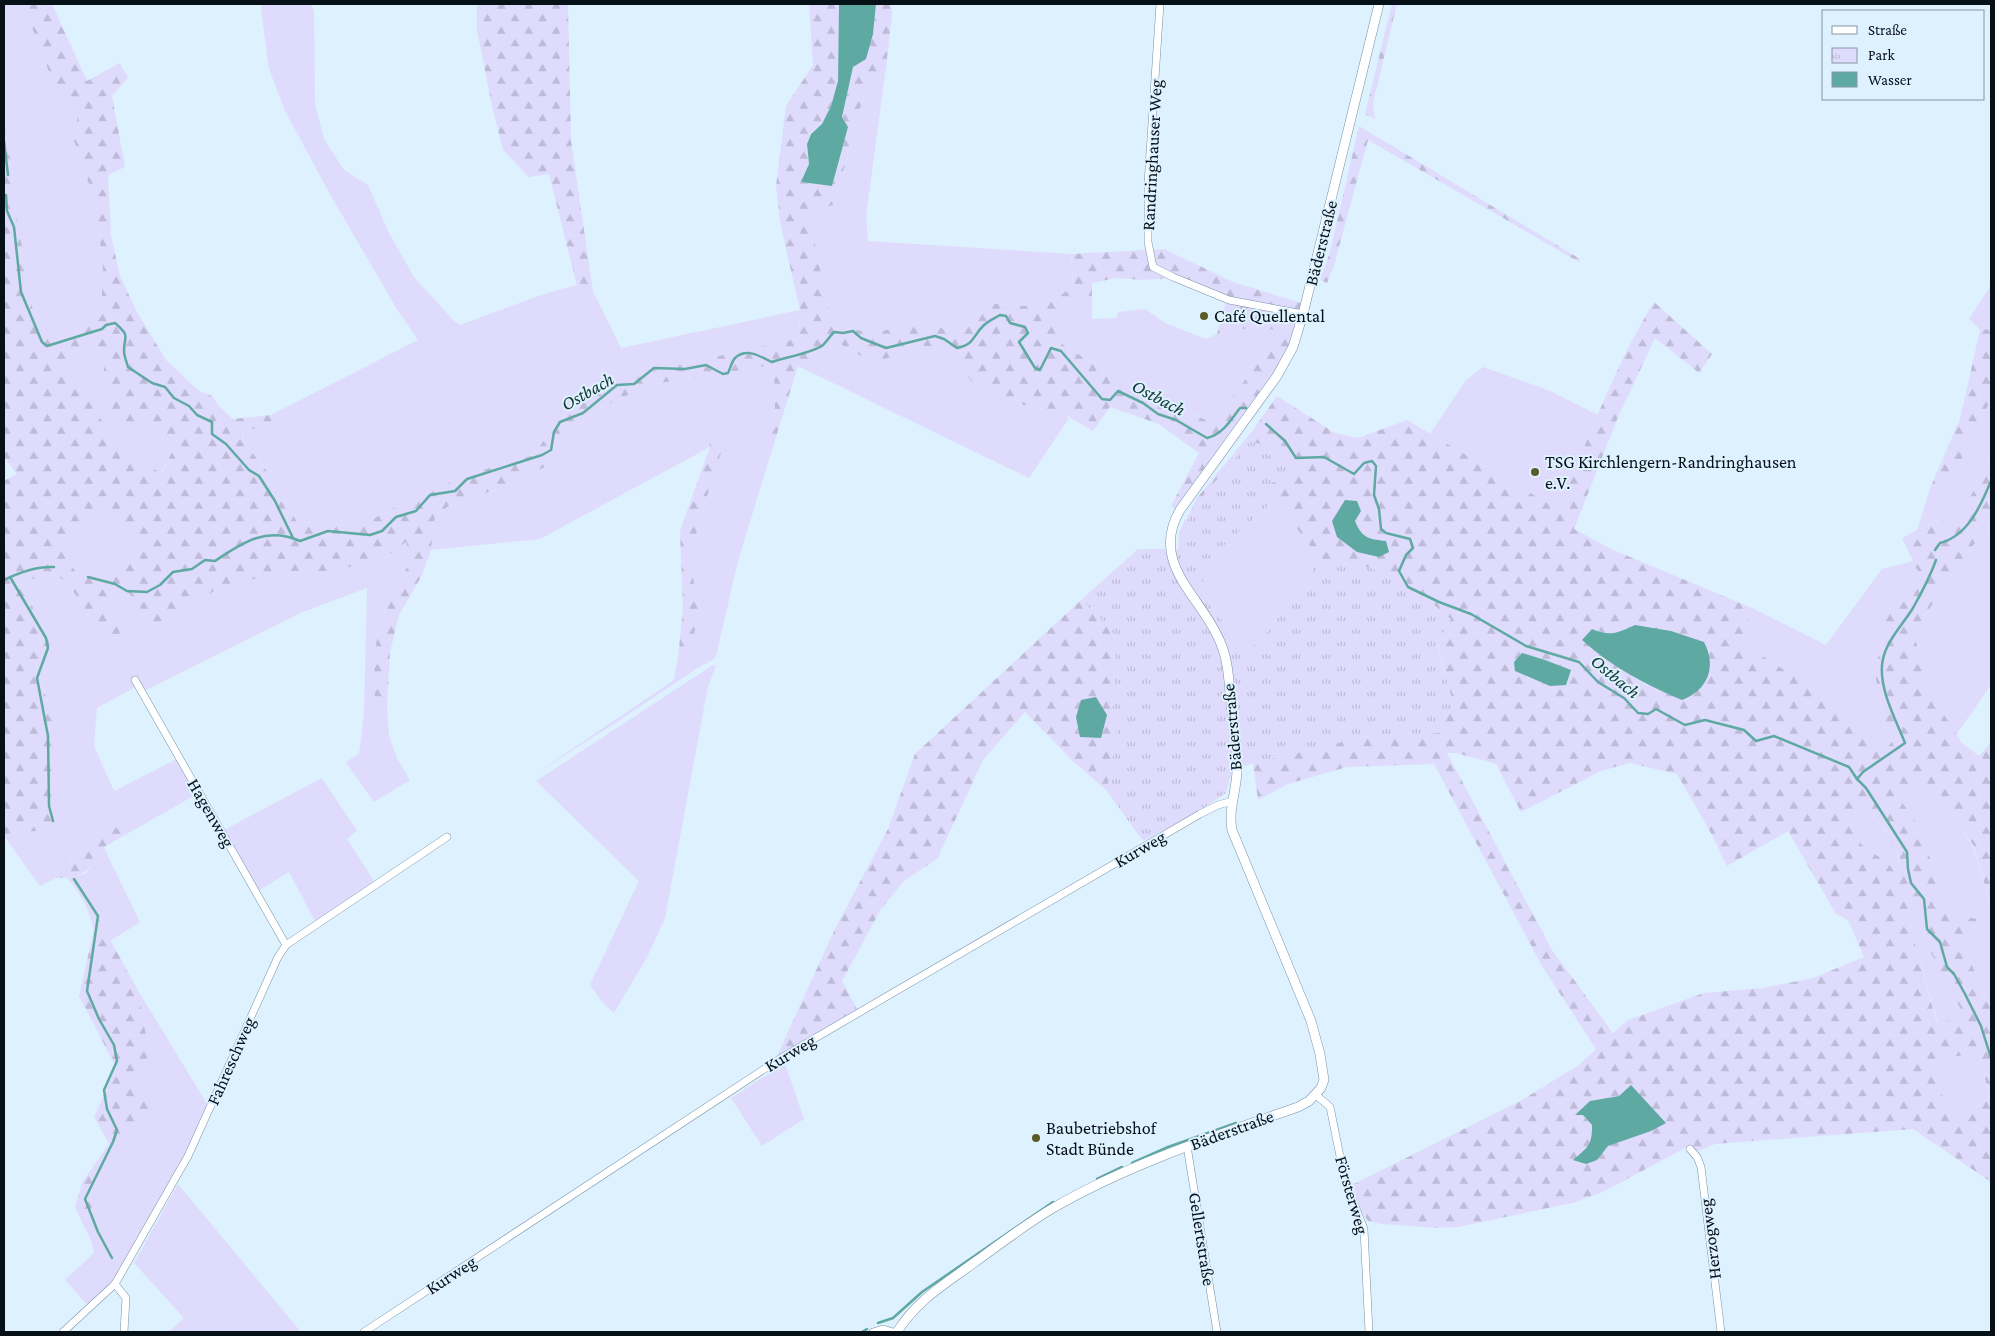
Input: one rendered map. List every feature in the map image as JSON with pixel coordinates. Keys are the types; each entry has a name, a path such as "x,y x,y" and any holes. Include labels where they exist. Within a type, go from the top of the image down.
{"street":[{"name":"Randringhauser Weg","path":"1160,4 1148,183 1148,242 1153,267 1173,278 1228,300 1304,314"},
{"name":"Bäderstraße","path":"898,1331 912,1311 929,1295 1052,1208 1090,1188 1187,1146 1309,1102 1316,1095 1324,1080 1320,1054 1310,1021 1235,840 1230,820 1237,779 1237,756 1224,653 1216,632 1174,566 1170,538 1174,520 1180,510 1284,365 1293,347 1304,314 1379,4"},
{"name":"Hagenweg","path":"135,680 286,945"},
{"name":"Kurweg","path":"364,1332 780,1058 1200,814 1233,800"},
{"name":"Fahreschweg","path":"63,1332 115,1284 188,1156 278,957 286,945 447,837"},
{"name":"Försterweg","path":"1316,1095 1330,1107 1345,1181 1364,1229 1369,1332"},
{"name":"Gellertstraße","path":"1187,1146 1217,1332"},
{"name":"Herzogweg","path":"1690,1149 1697,1157 1701,1168 1721,1332"},
{"path":"115,1284 126,1298 124,1332"},
{"path":"873,1332 883,1329 898,1331"}],"green space":[{"path":"4,4 23,4 59,98 77,106 77,129 74,141 96,204 103,269 101,315 50,342 33,311 12,188 10,155 4,125"},
{"path":"23,4 52,4 87,81 120,63 128,78 112,96 125,167 108,175 111,235 120,276 137,312 166,360 199,391 212,396 220,407 233,419 271,415 275,423 242,432 243,441 273,479 297,522 363,526 386,511 419,499 462,476 534,455 554,425 576,405 634,375 799,338 800,310 781,227 776,186 786,106 813,65 809,4 839,4 838,81 831,106 822,124 810,134 807,144 809,164 801,182 832,186 848,127 842,117 853,67 873,34 876,4 891,4 892,15 886,67 867,83 834,205 808,210 829,313 846,328 874,333 915,323 963,332 986,303 1025,306 1052,302 1073,286 1071,254 1164,249 1233,282 1301,303 1288,347 1278,367 1176,510 1171,506 1199,453 1159,424 1110,407 1093,431 1061,412 1002,401 973,384 948,350 928,346 898,347 891,357 873,363 837,342 824,360 798,366 776,437 770,434 775,400 772,365 648,385 601,408 573,429 545,467 499,488 447,507 434,520 431,550 421,577 399,615 390,652 387,706 378,709 373,688 377,633 389,603 411,559 406,542 387,556 336,571 293,571 222,586 155,628 129,593 103,602 124,637 103,638 68,583 55,575 18,582 49,635 50,654 39,677 55,722 56,813 47,830 4,834 4,481 17,474 4,457 4,125 10,155 12,188 33,311 50,341 101,315 103,269 96,204 74,141 77,129 77,106 59,98","holes":["1116,278 1144,280 1169,278 1228,296 1217,334 1260,326 1277,331 1265,354 1212,423 1116,378 1059,342 1059,310 1066,303 1074,299 1082,296 1092,297 1092,283","97,343 103,360 108,407 122,424 155,425 172,452 161,474 117,442 63,365 78,351","105,510 142,551 114,576 78,576 57,540"]},
{"path":"262,4 311,4 314,11 315,104 324,139 344,170 368,185 389,233 414,277 454,321 460,325 541,295 577,285 579,294 593,291 621,348 800,310 799,338 634,375 554,425 534,455 462,476 419,499 386,511 363,526 297,522 273,479 243,441 242,432 274,423 271,415 418,340 398,311 331,196 285,111 269,69 261,9"},
{"path":"477,4 568,4 571,141 593,291 579,294 549,174 529,177 503,150 477,30"},
{"path":"1392,4 1397,4 1373,103 1375,119 1365,114"},
{"path":"886,67 866,216 868,241 1071,254 1073,286 1052,303 1025,306 986,303 963,332 915,323 874,333 846,328 829,313 807,210 834,205 867,83"},
{"path":"1359,126 1580,259 1579,262 1368,140 1334,265 1327,283 1320,280 1330,252"},
{"path":"1991,285 1991,329 1980,330 1969,319"},
{"path":"1082,295 1092,297 1092,319 1117,318 1118,312 1145,309 1165,323 1206,339 1217,334 1260,326 1278,331 1265,354 1213,423 1116,378 1059,342 1059,310 1068,301"},
{"path":"1654,302 1712,354 1699,373 1655,338 1618,417 1574,529 1611,549 1752,608 1744,644 1827,697 1887,748 1893,740 1886,730 1875,674 1887,610 1921,578 1902,538 1936,520 1956,523 1991,459 1990,521 1914,631 1925,685 1962,743 1979,756 1991,742 1991,908 1974,846 1953,819 1921,785 1907,784 1896,794 1914,819 1928,852 1947,913 1977,919 1979,932 1962,942 1991,1010 1991,1182 1913,1129 1715,1144 1699,1151 1685,1148 1603,1192 1572,1203 1458,1227 1438,1228 1382,1224 1368,1221 1358,1206 1352,1185 1522,1100 1579,1065 1596,1049 1542,966 1434,764 1347,767 1288,784 1258,800 1253,763 1373,735 1439,733 1453,704 1426,598 1371,568 1320,559 1265,486 1200,499 1188,521 1186,520 1197,498 1253,430 1277,396 1335,433 1358,438 1407,420 1559,510 1602,404","holes":["1361,511 1355,521 1360,531 1366,537 1386,541 1337,537","1635,625 1648,686 1609,661 1592,629 1604,633 1624,630","1447,753 1456,753 1496,764 1521,812 1601,771 1630,763 1677,774 1712,835 1727,866 1788,831 1836,914 1848,920 1864,957 1813,978 1763,988 1704,993 1628,1020 1613,1033 1552,950","1855,814 1871,815 1886,830 1899,856 1900,881 1889,864 1862,845 1850,827","1926,900 1924,940 1965,1017 1937,1023 1915,944 1907,902","1978,1052 1990,1097 1960,1112 1945,1104 1937,1078 1944,1059","1619,1096 1624,1139 1608,1146 1597,1160 1574,1160 1590,1145 1592,1125 1583,1115 1590,1101"]},
{"path":"1991,329 1991,399 1950,484 1931,486 1960,419 1980,330"},
{"path":"837,342 873,363 898,347 928,346 948,350 973,384 1002,401 1061,412 1069,418 1029,478 798,366 824,360"},
{"path":"97,343 103,360 108,407 122,424 155,425 172,452 160,474 117,442 62,365 78,351"},
{"path":"772,365 775,399 770,434 776,437 738,561 716,656 713,660 699,667 532,776 674,680 678,658 688,658 699,614 690,557 702,512 717,436 709,441 710,447 540,539 431,550 434,520 447,507 499,488 545,467 573,429 601,408 648,385"},
{"name":"TSG Kirchlengern-Randringhausen e.V.","path":"1483,367 1548,390 1598,415 1559,510 1430,434 1466,380"},
{"path":"1991,399 1991,459 1956,524 1936,520 1917,530 1931,486 1950,484"},
{"path":"717,436 724,443 690,557 699,614 688,658 678,658 683,609 680,531 710,447 709,440"},
{"path":"1250,441 1269,447 1300,471 1265,486 1276,499 1203,564 1211,574 1200,584 1237,646 1250,649 1268,631 1320,559 1371,568 1426,598 1451,619 1437,644 1453,704 1439,733 1373,735 1253,763 1232,771 1226,793 1192,815 1143,841 1107,791 1118,723 1112,721 1116,647 1112,630 1081,600 1138,549 1178,549 1179,534 1185,519 1188,520 1200,499"},
{"path":"1276,499 1320,559 1268,631 1250,649 1237,646 1200,584 1210,574 1203,564"},
{"path":"105,510 142,551 114,576 78,576 57,540"},
{"path":"1991,519 1991,685 1956,735 1925,685 1914,631"},
{"path":"406,542 411,559 389,603 377,633 378,709 387,706 389,736 397,758 410,780 374,802 346,762 359,754 364,713 367,588 303,612 144,691 139,685 97,708 94,746 114,791 177,759 197,794 125,835 120,829 53,866 56,878 40,886 4,836 4,834 47,830 55,722 39,676 50,654 49,635 17,582 55,575 68,583 103,638 123,637 103,602 129,593 155,627 222,586 293,571 336,571 387,556"},
{"path":"1913,561 1921,578 1887,611 1875,674 1886,730 1893,740 1887,748 1827,697 1744,644 1752,608 1826,645 1882,569"},
{"path":"1081,600 1112,630 1116,647 1112,721 1118,723 1107,791 1073,761 1025,712 983,760 937,859 904,881 881,909 842,981 857,1009 777,1056 835,929 888,829 915,754"},
{"path":"713,665 716,666 708,686 665,918 647,957 614,1013 603,1003 590,985 639,881 536,781"},
{"path":"322,778 357,831 347,839 374,881 315,921 289,872 258,891 224,830"},
{"path":"1907,784 1921,785 1953,819 1973,846 1991,908 1991,1010 1962,942 1947,914 1928,852 1896,794"},
{"path":"1855,814 1871,815 1890,838 1897,852 1901,882 1889,864 1862,845 1850,827"},
{"path":"112,827 120,829 125,835 104,847 105,850 85,872 73,877 56,878 53,866"},
{"path":"105,850 140,922 110,941 98,917 94,930 84,902 67,878 85,874"},
{"path":"1926,899 1924,940 1966,1017 1938,1023 1915,944 1907,902"},
{"path":"97,916 139,992 149,1055 136,1080 154,1112 113,1151 94,1117 116,1067 79,996"},
{"path":"139,992 207,1104 183,1158 115,1280 90,1308 65,1280 94,1253 91,1240 82,1222 92,1207 91,1193 99,1177 92,1168 109,1144 112,1150 136,1080 149,1055"},
{"path":"1978,1052 1990,1097 1960,1112 1945,1104 1937,1078 1944,1059"},
{"path":"785,1063 804,1119 762,1146 731,1098"},
{"path":"92,1168 99,1177 91,1193 92,1207 82,1222 75,1207 82,1183"},
{"path":"178,1184 301,1332 170,1331 184,1318 134,1263"}],"water":[{"path":"839,4 876,4 873,34 866,59 853,67 842,117 848,127 832,186 801,182 809,164 807,144 811,134 822,124 831,106 838,81"},
{"path":"1345,500 1357,501 1361,511 1355,521 1360,531 1366,537 1386,541 1389,552 1379,557 1357,552 1337,537 1332,521"},
{"path":"1635,625 1671,631 1704,642 1710,660 1710,669 1704,684 1691,696 1682,700 1642,682 1617,667 1582,640 1592,629 1604,633 1614,633"},
{"path":"1522,653 1571,670 1566,685 1550,686 1515,671 1514,662"},
{"path":"1096,697 1107,715 1101,738 1080,737 1076,717 1081,700"},
{"path":"1631,1085 1666,1123 1651,1131 1608,1146 1597,1160 1586,1164 1573,1160 1588,1146 1592,1132 1592,1125 1583,1115 1575,1115 1590,1101 1619,1096"}],"waterway":[{"path":"4,141 8,175"},
{"path":"6,195 7,211 14,227 21,292 42,342 47,346 102,329 106,325 115,323 126,336 124,353 128,367 152,383 165,387 174,398 189,406 197,415 212,422 212,434 226,444 249,470 259,476 275,501 293,538"},
{"name":"Ostbach","path":"88,577 115,584 127,591 147,592 160,585 173,572 192,569 205,560 215,561 235,548 265,536 276,535 300,541 328,531 370,535 382,531 396,517 416,511 430,495 455,491 467,479 542,455 551,450 554,432 560,422 583,413 617,385 634,384 654,368 685,369 706,365 723,374 728,373 734,359 744,353 754,354 772,362 819,348 834,332 853,331 861,338 886,348 935,336 944,339 957,348 970,342 989,321 1000,315 1006,316 1010,323 1025,327 1028,333 1019,342 1035,368 1040,370 1051,348 1061,351 1102,399 1110,400 1118,391 1143,403 1158,414 1176,420 1207,438 1222,430 1240,408 1246,408"},
{"name":"Ostbach","path":"1266,424 1285,441 1296,458 1324,457 1354,474 1364,463 1372,461 1376,466 1374,495 1379,509 1381,529 1386,533 1410,539 1413,548 1406,555 1399,571 1408,587 1439,602 1471,614 1526,646 1579,662 1598,682 1624,698 1638,713 1648,714 1656,709 1685,725 1705,720 1744,730 1756,741 1774,736 1849,767 1866,788 1907,852 1911,883 1924,899 1927,929 1940,942 1947,967 1954,974 1981,1026 1991,1058"},
{"path":"1935,550 1940,543 1950,539 1966,527 1983,500 1991,481"},
{"path":"1857,779 1863,772 1905,743 1883,685 1883,658 1889,643 1920,596 1936,560"},
{"name":"Ostbach","path":"4,580 28,570 54,567"},
{"path":"10,577 46,638 48,648 37,678 48,736 49,806 53,821"},
{"path":"74,879 98,916 87,991 99,1019 114,1045 117,1061 104,1090 107,1109 117,1130 85,1199 98,1232 112,1258"},
{"path":"1132,1163 1168,1147 1236,1123"},
{"path":"1097,1179 1122,1167"},
{"path":"878,1323 893,1318 922,1292 1053,1202"},
{"path":"862,1332 867,1329"}],"place":[{"name":"Café Quellental","path":"1204,316"},
{"name":"TSG Kirchlengern-Randringhausen e.V.","path":"1535,472"},
{"name":"Baubetriebshof Stadt Bünde","path":"1036,1138"}]}
